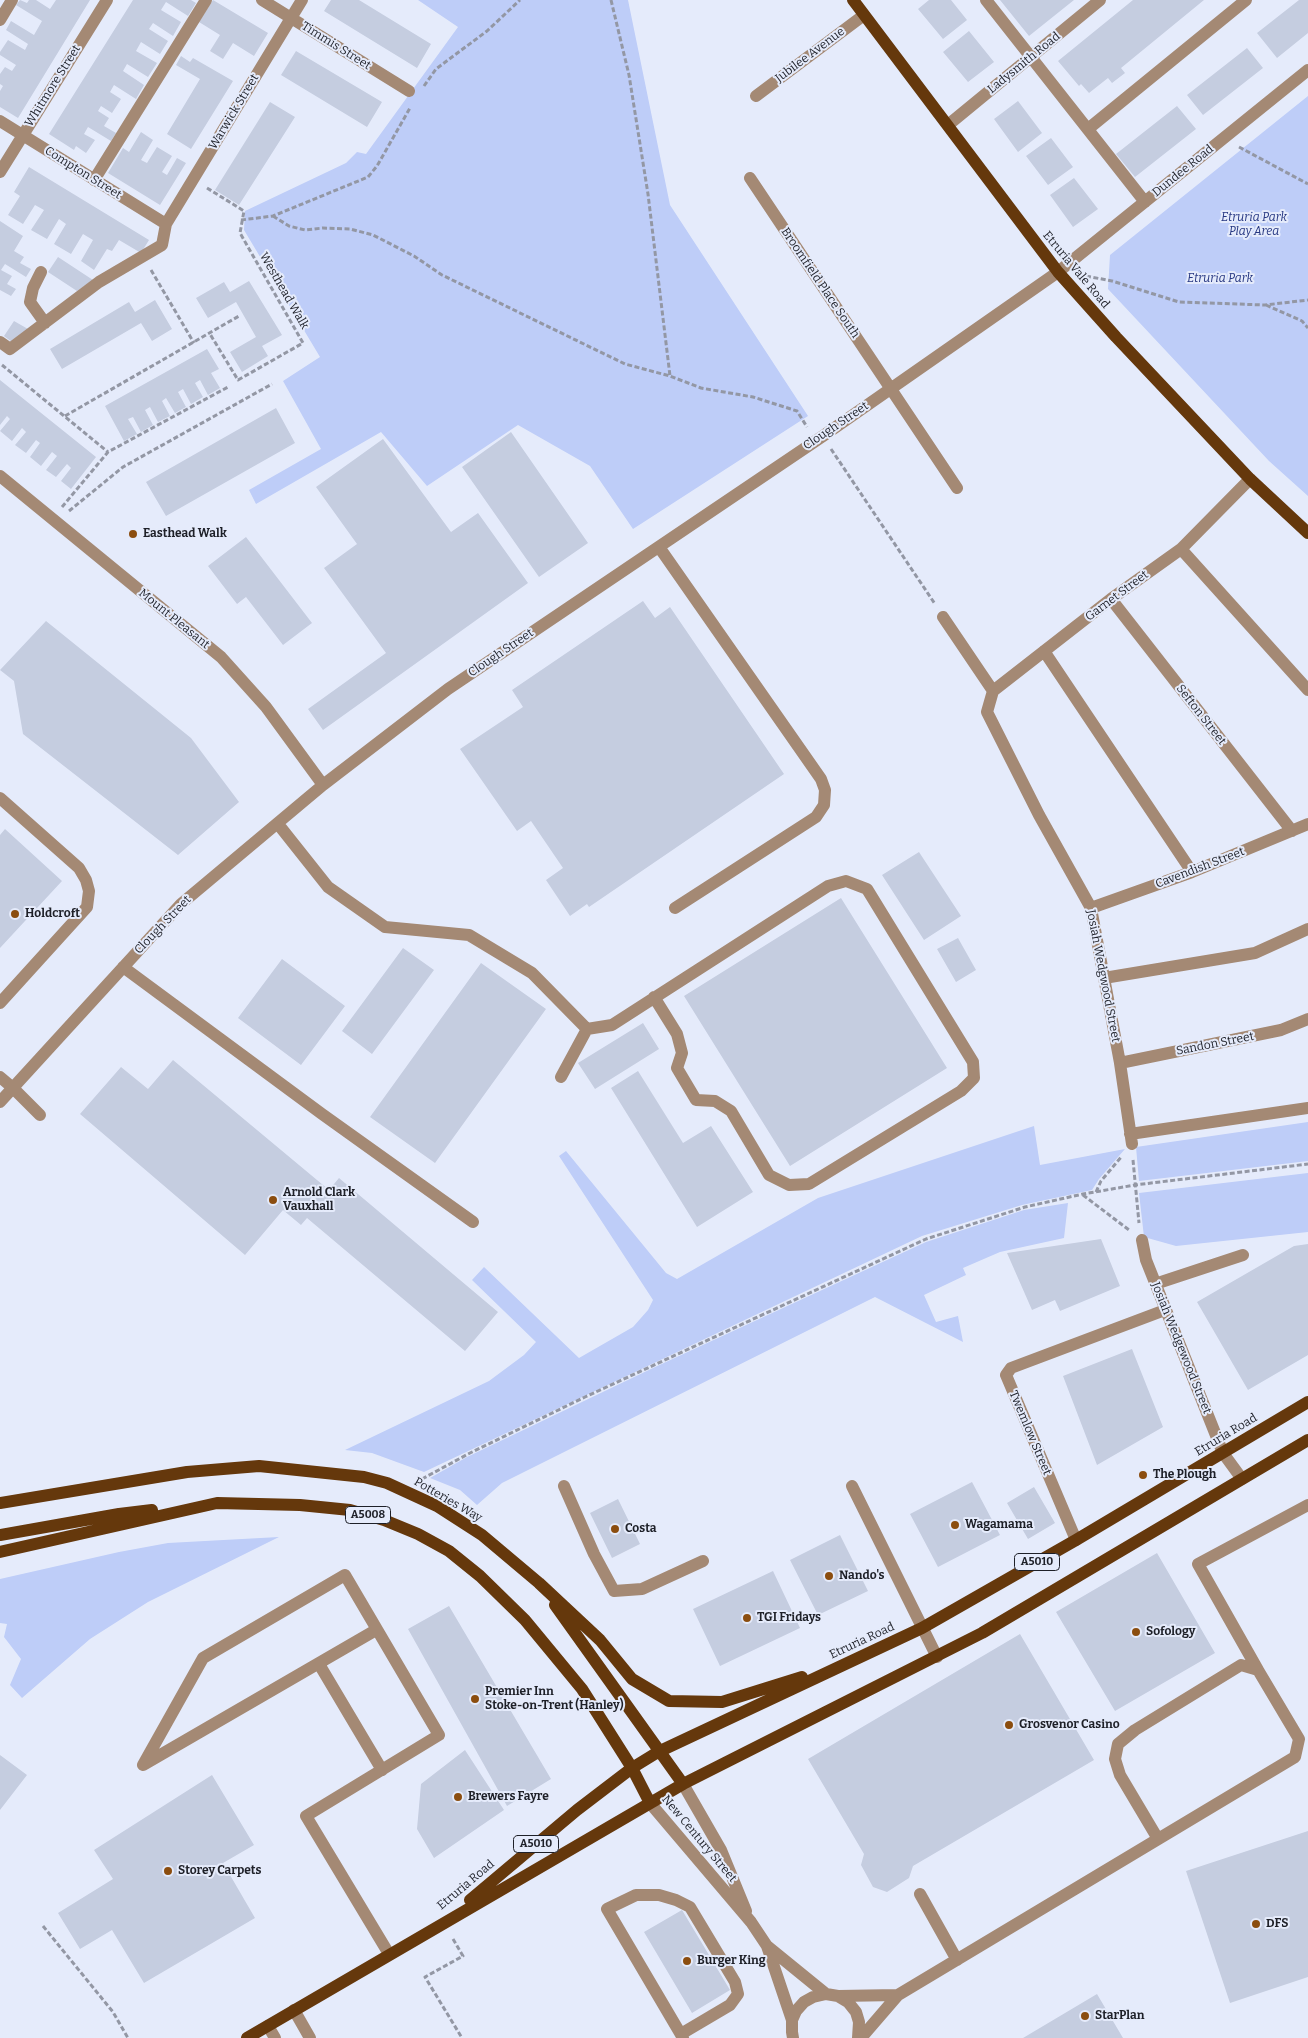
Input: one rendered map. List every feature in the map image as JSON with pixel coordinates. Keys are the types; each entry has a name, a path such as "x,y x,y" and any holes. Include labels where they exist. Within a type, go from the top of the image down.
{"main road":[{"name":"Etruria Vale Road","path":"853,0 948,125 1010,211 1058,272 1116,337 1250,479 1308,532"},
{"name":"Etruria Road","path":"443,1922 577,1810 632,1768 658,1752 922,1628 1076,1540 1308,1402"},
{"name":"Etruria Road","path":"246,2038 650,1802 982,1633 1308,1440"},
{"name":"Potteries Way","path":"0,1503 187,1472 259,1466 364,1477 387,1483 402,1490 457,1518 482,1535 539,1583 600,1640 632,1679 669,1701 722,1702 848,1663"},
{"name":"A5008","path":"0,1552 217,1503"},
{"name":"A5008","path":"0,1535 119,1514 217,1503 300,1505 350,1510 384,1520 418,1534 449,1551 480,1576 525,1620 582,1689 632,1768"},
{"path":"539,1583 658,1752 683,1784"},
{"name":"New Century Street","path":"632,1768 650,1802"}],"street":[{"path":"0,20 12,0"},
{"name":"Whitmore Street","path":"0,172 107,0"},
{"path":"94,180 206,0"},
{"name":"Timmis Street","path":"262,0 415,90"},
{"name":"Warwick Street","path":"0,342 10,349 99,282 162,245 166,224 302,0"},
{"path":"986,0 1145,202"},
{"name":"Ladysmith Road","path":"948,125 1100,0"},
{"path":"1088,129 1246,0"},
{"name":"Jubilee Avenue","path":"756,96 864,14"},
{"name":"Dundee Road","path":"1058,272 1308,70"},
{"name":"Compton Street","path":"0,121 166,224"},
{"name":"Broomfield Place South","path":"750,178 957,488"},
{"path":"41,272 33,288 30,302 45,323"},
{"name":"Clough Street","path":"0,1102 181,904 323,785 448,689 891,389 1058,272"},
{"name":"Mount Pleasant","path":"0,476 221,657 266,708 323,785"},
{"name":"Garnet Street","path":"993,691 1181,549 1250,479"},
{"path":"659,547 821,779 825,790 824,805 816,817 675,908"},
{"path":"1181,549 1308,690"},
{"name":"Sefton Street","path":"1111,600 1292,831"},
{"path":"943,617 993,691"},
{"path":"1044,651 1192,872"},
{"name":"Josiah Wedgwood Street","path":"993,691 988,712 1039,815 1091,908 1120,1063 1131,1139"},
{"path":"0,798 78,868 86,880 89,891 87,906 0,1003"},
{"path":"278,824 328,887 384,927 469,935 532,973 586,1029"},
{"name":"Cavendish Street","path":"1091,908 1192,872 1308,824"},
{"path":"586,1029 612,1025 654,997 828,886 846,881 867,889 973,1062 974,1078 962,1091 809,1184 789,1186 769,1175 731,1111 715,1101 696,1100 677,1068 682,1053 677,1034 654,997"},
{"path":"1104,978 1255,953 1308,929"},
{"path":"123,967 473,1222"},
{"name":"Sandon Street","path":"1120,1063 1281,1030 1308,1018"},
{"path":"561,1077 586,1029"},
{"path":"0,1077 40,1115"},
{"path":"1131,1139 1308,1108"},
{"name":"Josiah Wedgewood Street","path":"1142,1240 1146,1260 1155,1284 1223,1453 1242,1479"},
{"path":"1155,1284 1243,1255"},
{"name":"Twemlow Street","path":"1076,1540 1006,1375 1011,1368 1165,1310"},
{"path":"564,1486 594,1554 614,1591 642,1589 702,1561"},
{"path":"852,1486 937,1657"},
{"path":"860,2038 898,1995 1295,1757 1303,1736 1258,1670 1198,1564 1308,1506"},
{"path":"376,1630 143,1765 203,1658 345,1575 440,1735 306,1816 389,1954"},
{"path":"319,1664 382,1770"},
{"path":"1158,1839 1120,1775 1115,1758 1118,1744 1135,1730 1241,1665 1258,1670"},
{"name":"New Century Street","path":"683,1784 721,1850 751,1922"},
{"name":"New Century Street","path":"650,1802 751,1922 768,1946 832,1995 848,2002 856,2012 860,2022 860,2038"},
{"path":"920,1894 957,1960"},
{"path":"636,1895 659,1895 690,1907 735,1982 738,1994 730,2005 682,2036 607,1909 636,1895"},
{"name":"New Century Street","path":"768,1946 792,2020 793,2038"},
{"path":"792,2020 796,2011 804,2002 813,1997 832,1995 898,1995"},
{"path":"294,2010 310,2038"},
{"path":"268,2026 275,2038"}],"path":[{"path":"415,90 436,69 487,31 520,0"},
{"path":"611,0 629,75 645,176 670,376"},
{"path":"241,220 273,216 368,176 377,166 412,104"},
{"path":"1223,139 1308,184"},
{"name":"Westhead Walk","path":"193,179 244,211 240,233 303,343 238,380 210,334"},
{"path":"273,216 289,226 306,230 323,228 350,229 373,235 414,256 442,275 624,364 670,376 701,388 753,397 797,411 819,438 943,617"},
{"path":"142,257 194,343"},
{"path":"1058,272 1112,280 1179,302 1265,305 1308,300"},
{"path":"1265,305 1302,321 1308,328"},
{"path":"65,416 239,316"},
{"path":"0,364 108,452"},
{"path":"54,520 123,467 272,384"},
{"path":"54,520 108,452 228,387"},
{"path":"1131,1139 1142,1240"},
{"path":"1096,1192 1101,1181 1131,1139"},
{"path":"402,1490 470,1453 585,1397 926,1239 1024,1207 1083,1194 1135,1185 1308,1164"},
{"path":"1083,1194 1142,1240"},
{"path":"443,1922 463,1956 425,1977 462,2038"},
{"path":"43,1926 113,2012 128,2038"}],"green space":[{"path":"418,0 628,0 670,205 808,416 633,529 590,466 518,425 427,486 381,432 256,504 249,490 321,449 283,381 320,357 244,230 245,211 346,163 357,152 366,154 458,27"},
{"name":"Etruria Park","path":"1308,96 1308,496 1269,461 1108,289 1110,255"},
{"path":"1308,1122 1308,1161 1139,1181 1136,1147"},
{"path":"1034,1126 1040,1165 1125,1149 1092,1190 1022,1205 922,1236 424,1472 372,1453 345,1450 489,1381 524,1355 536,1342 472,1280 484,1267 579,1358 633,1327 648,1310 653,1300 559,1156 566,1151 666,1273 677,1279 818,1198"},
{"path":"1308,1173 1308,1232 1176,1246 1144,1237 1139,1193"},
{"path":"1068,1203 1064,1238 1000,1252 963,1268 966,1275 924,1295 936,1322 958,1316 963,1342 875,1297 502,1483 477,1505 460,1490 430,1478 467,1457 653,1368 926,1242 1024,1210"},
{"path":"279,1537 148,1602 90,1639 22,1698 10,1685 21,1659 4,1637 7,1624 0,1623 0,1579 168,1543"}],"building":[{"path":"20,0 27,3 29,0 36,0 50,9 56,0 90,0 18,118 0,107 0,91 3,86 0,84 0,74 5,67 12,71 16,65 0,55 0,52 8,40 25,50 28,44 6,30 11,21 34,35 42,21 16,5"},
{"path":"133,0 191,0 196,3 188,16 166,2 161,10 181,22 173,36 153,23 149,29 168,41 160,54 141,42 136,51 157,63 148,77 127,64 123,71 144,85 136,99 114,85 110,92 121,99 112,113 101,106 98,111 109,118 104,126 116,133 111,141 88,127 84,134 95,140 86,153 76,146 74,150 49,134"},
{"path":"213,0 268,33 254,56 233,43 223,59 210,51 220,35 199,22"},
{"path":"331,0 359,0 431,44 417,68 324,11"},
{"path":"929,0 951,0 967,20 943,39 918,9"},
{"path":"1000,0 1074,0 1029,36"},
{"path":"1133,0 1204,0 1121,68 1125,73 1112,83 1108,78 1089,93 1081,84 1079,86 1058,61"},
{"path":"1299,0 1308,0 1308,33 1277,58 1257,33"},
{"path":"969,31 994,62 968,82 943,52"},
{"path":"1247,48 1263,68 1203,115 1187,95"},
{"path":"296,51 382,102 367,127 281,75"},
{"path":"181,56 190,62 193,58 233,81 191,149 167,134 200,79 176,65"},
{"path":"1018,101 1042,133 1018,152 994,119"},
{"path":"270,102 295,117 239,205 215,190"},
{"path":"1177,106 1196,129 1135,177 1116,154"},
{"path":"141,132 153,140 141,160 147,163 157,147 172,156 162,172 167,175 177,158 186,163 160,205 108,173 123,148 129,152"},
{"path":"1051,138 1073,167 1048,185 1026,156"},
{"path":"29,167 149,240 141,253 119,240 112,251 107,249 94,270 81,261 93,240 83,234 71,254 54,244 66,224 59,219 47,239 31,230 44,210 35,205 23,224 8,215 20,196 14,192"},
{"path":"1074,178 1098,209 1073,227 1050,195"},
{"path":"0,221 23,236 14,251 24,257 20,263 31,269 26,277 5,264 1,270 12,276 7,284 16,289 11,296 0,290"},
{"path":"58,257 93,280 77,291 48,272"},
{"path":"249,281 282,335 262,346 268,356 242,372 230,352 256,337 236,302 208,318 196,298 224,282 230,292"},
{"path":"155,300 172,329 152,341 141,323 62,369 50,349 129,302 135,312"},
{"path":"14,321 28,329 12,342 4,336"},
{"path":"207,349 219,369 211,373 220,388 208,395 200,380 195,383 203,397 191,404 183,389 178,392 186,407 175,413 166,398 162,401 170,416 158,422 150,407 145,410 153,425 141,432 133,417 128,419 137,434 124,441 105,406"},
{"path":"0,380 96,457 71,489 61,481 71,468 67,464 56,477 46,470 57,456 52,452 41,466 30,457 40,443 36,440 26,453 15,445 26,432 22,428 12,441 0,431 10,419 7,416 0,425"},
{"path":"276,408 295,443 166,516 146,482"},
{"path":"511,432 588,543 539,577 462,467"},
{"path":"383,439 451,532 478,513 528,583 323,730 308,709 386,653 324,568 357,544 316,487"},
{"path":"246,537 312,623 283,645 246,597 237,604 208,566"},
{"path":"643,601 655,618 670,607 784,774 589,907 587,904 570,916 546,880 563,868 531,821 517,831 460,749 523,707 512,690"},
{"path":"46,621 191,738 239,802 178,855 23,734 14,681 0,670"},
{"name":"Holdcroft","path":"5,829 62,881 0,948 0,835"},
{"path":"919,852 961,916 924,940 882,875"},
{"path":"841,898 947,1068 790,1166 684,996"},
{"path":"958,938 976,970 956,982 937,949"},
{"path":"403,948 434,970 372,1054 342,1031"},
{"path":"282,959 345,1006 301,1065 238,1018"},
{"path":"481,963 546,1009 435,1163 370,1117"},
{"path":"643,1023 659,1049 595,1089 578,1063"},
{"name":"Arnold Clark Vauxhall","path":"173,1060 329,1190 339,1178 498,1312 465,1351 307,1218 301,1225 283,1210 245,1255 80,1114 121,1067 148,1089"},
{"path":"638,1071 683,1143 711,1126 753,1192 697,1227 611,1088"},
{"path":"1101,1239 1120,1286 1060,1311 1055,1300 1032,1310 1007,1253"},
{"path":"1308,1244 1308,1355 1248,1390 1197,1302 1294,1246"},
{"path":"1132,1349 1163,1427 1097,1465 1063,1376"},
{"name":"Wagamama","path":"972,1482 1000,1535 938,1567 910,1514"},
{"path":"1034,1487 1055,1523 1028,1539 1007,1503"},
{"name":"Costa","path":"618,1499 640,1544 612,1558 590,1513"},
{"name":"Nando's","path":"840,1535 868,1591 818,1615 790,1560"},
{"name":"Sofology","path":"1157,1553 1215,1653 1115,1711 1056,1612"},
{"name":"TGI Fridays","path":"773,1571 800,1628 720,1666 693,1609"},
{"name":"Premier Inn Stoke-on-Trent (Hanley)","path":"449,1606 551,1779 507,1806 408,1629"},
{"path":"1020,1634 1094,1760 913,1866 909,1878 887,1892 873,1887 861,1865 864,1854 808,1759"},
{"name":"Brewers Fayre","path":"465,1750 504,1810 434,1858 417,1829 421,1784"},
{"path":"0,1755 27,1775 0,1810"},
{"name":"Storey Carpets","path":"212,1775 254,1845 223,1863 255,1918 144,1983 112,1930 80,1949 58,1913 113,1879 94,1850"},
{"name":"DFS","path":"1308,1831 1308,1977 1230,2003 1186,1871"},
{"name":"Burger King","path":"682,1910 730,1990 692,2013 644,1932"},
{"name":"StarPlan","path":"1097,1994 1123,2038 1023,2038"}],"place":[{"name":"Easthead Walk","path":"133,534"},
{"name":"Holdcroft","path":"15,914"},
{"name":"Arnold Clark Vauxhall","path":"273,1200"},
{"name":"The Plough","path":"1143,1475"},
{"name":"Wagamama","path":"955,1525"},
{"name":"Costa","path":"615,1529"},
{"name":"Nando's","path":"829,1576"},
{"name":"TGI Fridays","path":"747,1618"},
{"name":"Sofology","path":"1136,1632"},
{"name":"Premier Inn Stoke-on-Trent (Hanley)","path":"475,1699"},
{"name":"Grosvenor Casino","path":"1009,1725"},
{"name":"Brewers Fayre","path":"458,1797"},
{"name":"Storey Carpets","path":"168,1871"},
{"name":"DFS","path":"1256,1924"},
{"name":"Burger King","path":"687,1961"},
{"name":"StarPlan","path":"1085,2016"}],"park label":[{"name":"Etruria Park Play Area","path":"1254,225"}]}
